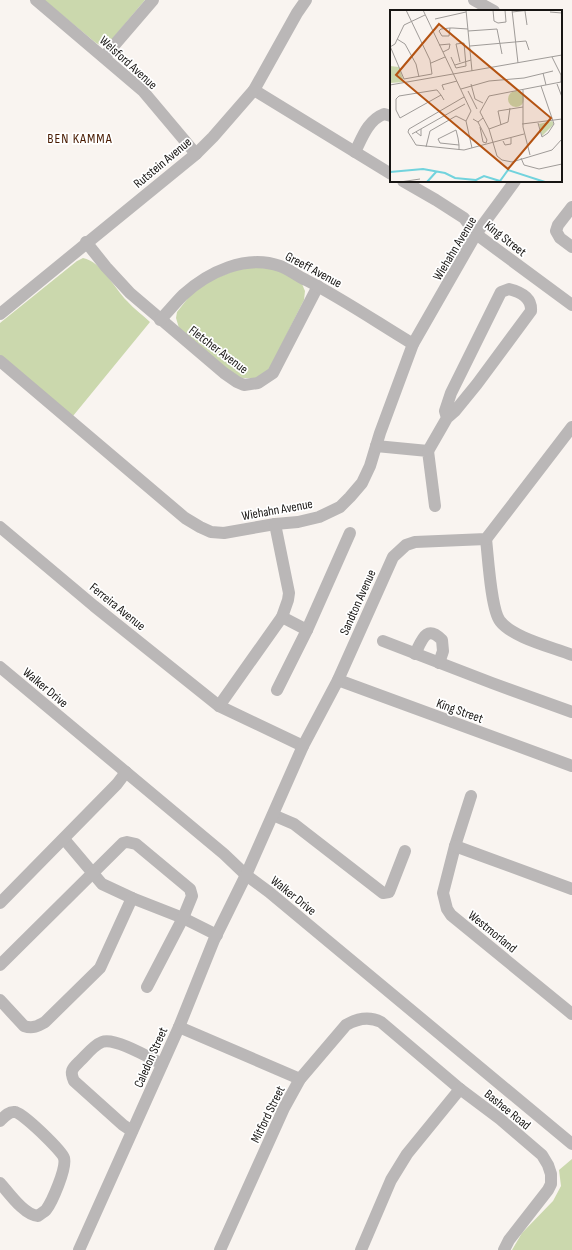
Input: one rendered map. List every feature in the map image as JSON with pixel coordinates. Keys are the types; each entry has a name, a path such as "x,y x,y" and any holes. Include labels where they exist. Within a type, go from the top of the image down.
{"street":[{"name":"Welsford Avenue","path":"36,0 143,91 196,154"},
{"path":"104,57 153,0"},
{"name":"Rutstein Avenue","path":"0,314 86,242 196,154 213,137 254,90 297,13 306,0"},
{"path":"474,0 492,10"},
{"path":"254,90 390,173"},
{"path":"355,152 366,130 374,119 384,114 390,116"},
{"name":"King Street","path":"407,182 419,185 436,200 464,218 476,234 572,305"},
{"name":"Wiehahn Avenue","path":"0,361 185,518 200,527 211,532 224,532 298,522 319,517 340,507 362,483 370,466 413,344 476,234 514,182"},
{"path":"572,207 558,224 556,231 560,238 572,247"},
{"name":"Fletcher Avenue","path":"86,242 130,293 160,320 237,382 244,385 263,380 273,373 318,286"},
{"name":"Greeff Avenue","path":"160,320 183,296 206,278 235,265 250,262 264,262 281,266 318,286 413,344"},
{"path":"435,506 428,451 447,418 456,411 531,312 530,302 518,292 509,289 501,292 451,393 445,411 447,418"},
{"path":"572,426 486,539 494,603 497,616 500,621 512,632 572,655"},
{"path":"376,446 428,451"},
{"path":"219,706 282,617 288,600 289,593 275,524"},
{"name":"Ferreira Avenue","path":"0,527 94,606 219,706 303,746"},
{"path":"277,690 307,630 350,533"},
{"name":"Sandton Avenue","path":"246,875 303,746 338,680 393,557 406,545 415,542 486,539"},
{"path":"282,617 307,630"},
{"path":"415,654 423,637 432,633 437,635 442,640 443,651 439,663"},
{"path":"383,641 572,712"},
{"name":"Walker Drive","path":"0,667 224,854 246,875 269,892 572,1144"},
{"name":"King Street","path":"338,680 572,766"},
{"path":"0,903 117,784 126,772"},
{"name":"Westmorland","path":"471,796 442,893 447,908 452,915 572,1014"},
{"path":"273,815 294,824 383,893 389,892 405,851"},
{"path":"64,839 102,884 132,898 183,918 217,935"},
{"path":"0,965 123,843 134,842 190,889 192,896 183,918 148,987"},
{"path":"455,846 572,889"},
{"name":"Caledon Street","path":"79,1250 179,1027 217,935 246,875"},
{"path":"0,1000 24,1026 29,1028 35,1027 45,1022 100,968 132,898"},
{"name":"Mitford Street","path":"220,1250 284,1108 300,1080 346,1025 356,1019 369,1018"},
{"name":"Bashee Road","path":"369,1018 381,1022 460,1089 500,1119 542,1155 548,1165 551,1184 548,1190 509,1240 504,1250"},
{"path":"179,1027 300,1080"},
{"path":"132,1131 123,1125 74,1081 71,1075 72,1068 96,1045 109,1041 119,1043 162,1064"},
{"path":"361,1250 391,1180 407,1154 460,1089"},
{"path":"0,1121 11,1112 20,1113 59,1151 64,1158 64,1163 63,1173 51,1200 46,1210 38,1216 30,1214 25,1210 0,1183"}],"green space":[{"path":"44,0 145,0 108,44 100,45"},
{"path":"83,258 90,260 102,270 122,296 150,322 73,416 0,357 0,323 77,261"},
{"path":"244,267 277,269 302,284 305,291 304,300 269,370 257,378 240,378 233,374 179,328 176,318 177,312 192,293 206,282"},
{"path":"572,1159 572,1250 512,1250 522,1233 553,1201 561,1186 559,1170"}],"district":[{"name":"BEN KAMMA","path":"80,138"}]}
